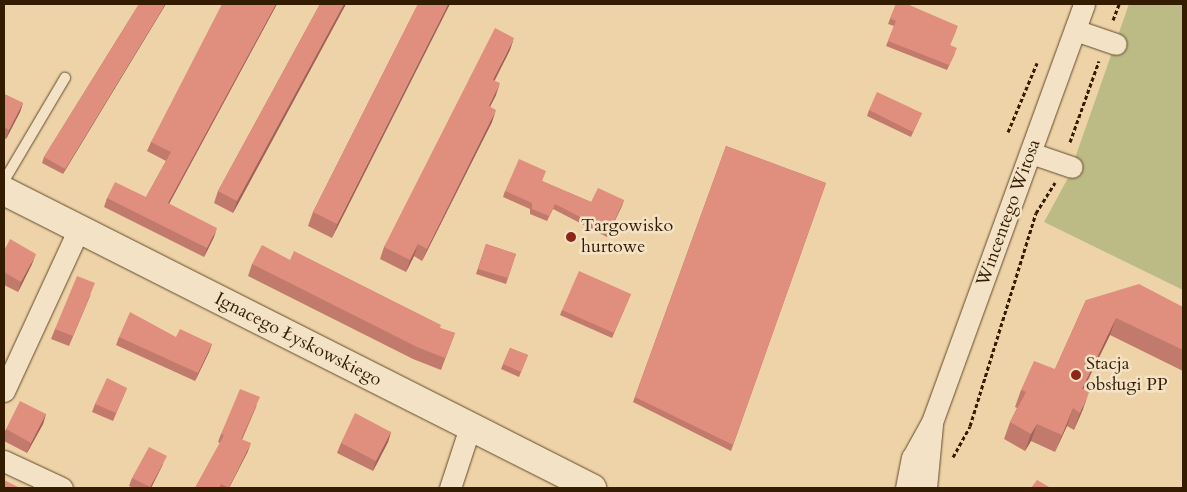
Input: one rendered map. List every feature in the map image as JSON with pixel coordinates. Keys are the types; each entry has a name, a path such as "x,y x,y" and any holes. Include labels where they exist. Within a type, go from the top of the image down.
{"street":[{"name":"Wincentego Witosa","path":"906,488 912,458 932,422 1084,4"},
{"path":"1075,30 1111,42"},
{"path":"1031,153 1067,166"},
{"name":"Ignacego Łyskowskiego","path":"4,191 592,488"},
{"path":"4,391 79,229"},
{"name":"Wincentego Witosa","path":"926,488 932,422"},
{"path":"450,488 470,427"},
{"path":"4,461 62,488"}],"lane":[{"path":"4,182 65,78"}],"path":[{"path":"949,466 970,426 1036,214 1067,166 1111,42 1119,4"}],"shaded area":[{"path":"1129,4 1183,4 1183,290 1044,222 1068,178"}],"building":[{"path":"139,4 165,4 65,169 44,157"},
{"path":"222,4 276,4 168,203 217,228 207,248 107,198 115,182 146,197 171,152 151,142"},
{"path":"320,4 344,4 237,201 218,191"},
{"path":"418,4 448,4 337,224 313,212"},
{"path":"896,4 907,4 958,26 950,45 957,48 949,65 888,41 896,21 890,18"},
{"path":"495,28 514,38 493,80 500,83 489,106 496,110 427,249 418,244 410,260 384,247"},
{"path":"877,92 922,113 913,132 869,110"},
{"path":"4,94 23,103 9,130 4,127"},
{"path":"726,146 826,183 733,445 635,397"},
{"path":"519,159 546,171 542,181 591,202 598,188 624,200 609,232 555,204 549,216 532,209 532,203 505,191"},
{"path":"10,239 36,254 21,282 4,272 4,251"},
{"path":"486,244 516,254 508,278 478,269"},
{"path":"262,245 290,260 294,251 441,325 440,328 455,333 445,358 417,347 252,264"},
{"path":"579,271 631,294 614,333 562,310"},
{"path":"77,276 95,283 73,336 55,329"},
{"path":"1139,284 1183,307 1183,350 1116,318 1082,389 1089,392 1080,413 1073,408 1062,435 1037,424 1031,434 1010,422 1026,392 1021,390 1034,361 1055,369 1086,300"},
{"path":"130,312 176,337 180,329 212,344 198,373 119,337"},
{"path":"510,348 528,355 521,372 503,364"},
{"path":"107,378 127,388 116,413 95,404"},
{"path":"240,389 260,397 241,439 251,443 229,488 221,484 219,488 195,488 224,435 221,434"},
{"path":"20,401 46,414 31,443 6,429"},
{"path":"355,413 391,432 376,461 341,443"},
{"path":"149,447 167,456 150,487 132,478"},
{"path":"4,480 20,488 4,488"},
{"path":"1037,480 1051,488 1031,488"}],"place":[{"name":"Targowisko hurtowe","path":"571,237"},
{"name":"Stacja obsługi PP","path":"1076,375"}]}
